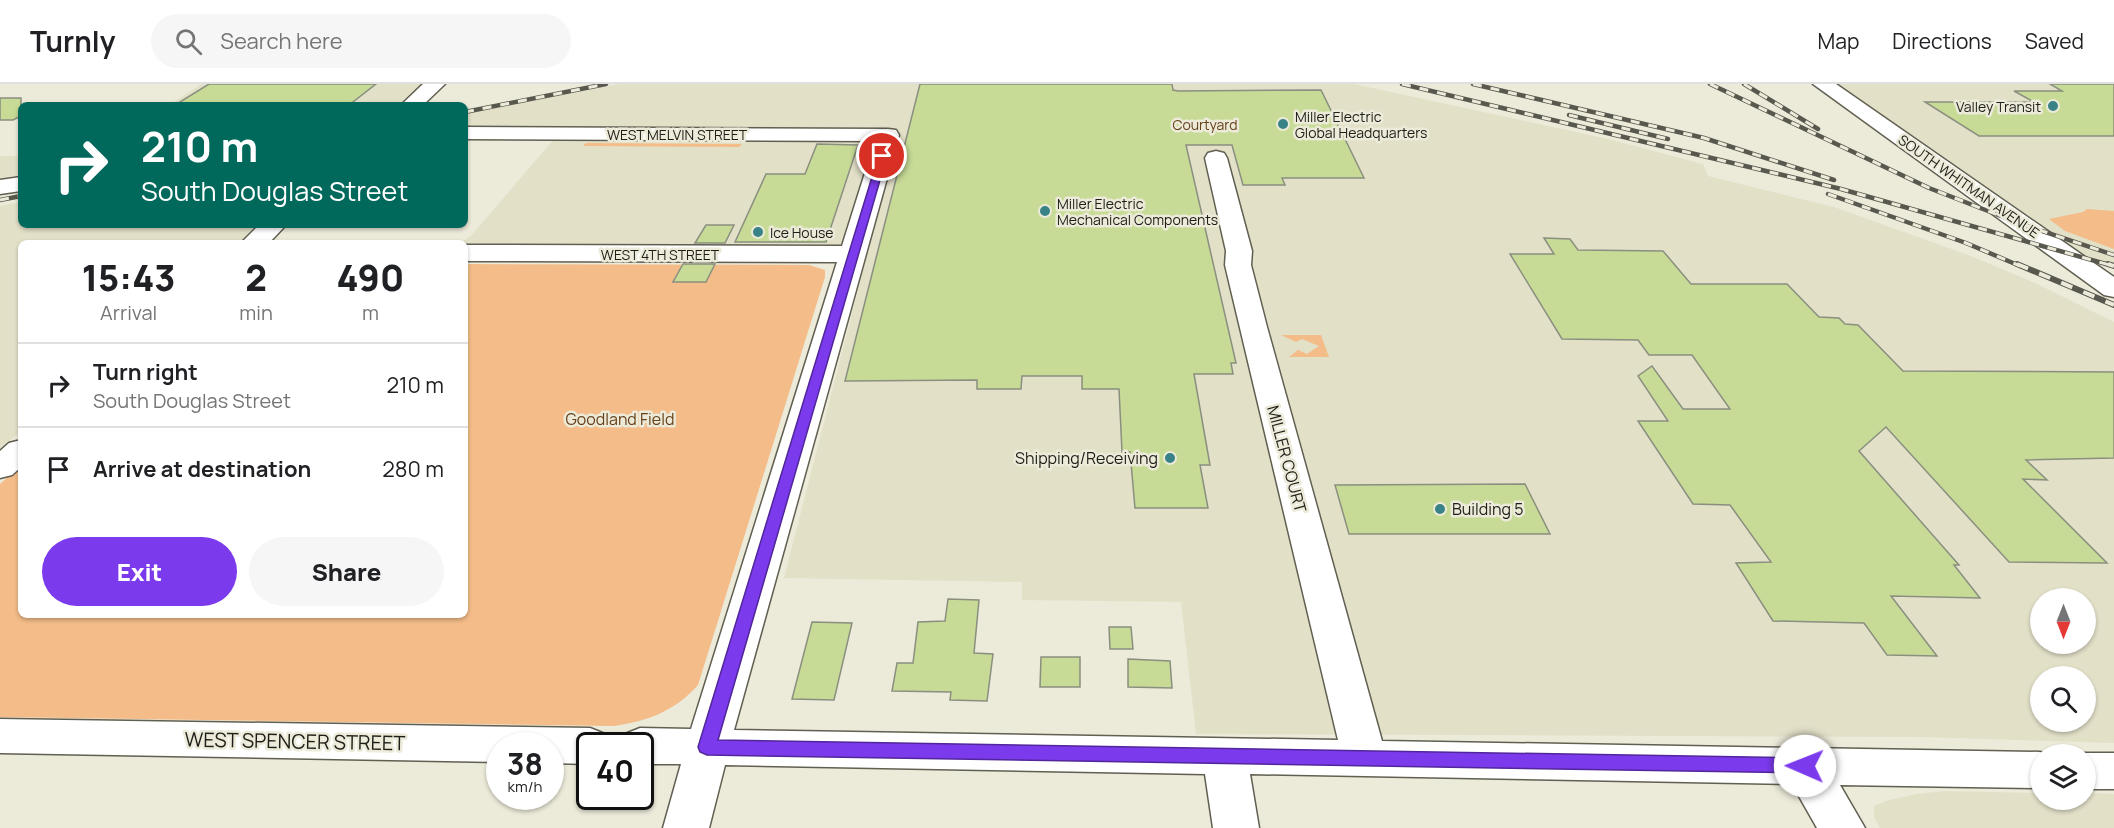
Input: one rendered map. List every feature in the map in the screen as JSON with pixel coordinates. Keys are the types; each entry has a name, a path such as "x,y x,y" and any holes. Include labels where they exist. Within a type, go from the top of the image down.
{"street":[{"path":"414,102 435,84"},
{"name":"SOUTH WHITMAN AVENUE","path":"1823,84 2114,289"},
{"name":"WEST MELVIN STREET","path":"468,133 888,135 854,254"},
{"name":"MILLER COURT","path":"1216,158 1239,251 1238,265 1290,476 1320,580 1365,759"},
{"path":"0,187 18,184"},
{"path":"257,240 271,228"},
{"name":"WEST 4TH STREET","path":"468,253 854,254"},
{"path":"686,828 707,747 854,254"},
{"path":"0,468 18,453"},
{"name":"WEST SPENCER STREET","path":"0,736 576,746"},
{"path":"654,746 2030,770"},
{"path":"1225,757 1236,828"},
{"path":"1805,766 1842,828"},
{"path":"2096,771 2114,771"}],"shaded area":[{"path":"202,84 424,84 403,102 174,102"},
{"path":"619,84 1354,84 1608,139 1703,164 1708,176 1834,207 1971,256 2035,283 2114,322 2114,743 1920,737 1196,734 1181,602 1022,600 1022,582 784,578 869,247 468,245 468,240 465,240 471,236 554,139 468,128 468,113"},
{"path":"1811,84 2114,84 2114,265 2058,250 1931,169"},
{"path":"0,156 18,156 18,182 0,185"},
{"path":"18,203 18,228 256,228 242,240 18,240 18,434 0,449 0,206"},
{"path":"1943,791 2030,793 2030,810 2096,810 2096,793 2114,794 2114,828 1880,828 1874,817 1874,806 1917,794"}],"green space":[{"path":"586,143 742,144 739,147 583,146"},
{"path":"2087,209 2114,211 2114,249 2065,231 2049,219 2083,212"},
{"name":"Goodland Field","path":"468,264 809,265 825,270 825,277 698,685 670,708 638,721 614,726 0,717 0,484 18,468 18,618 468,618"},
{"path":"1281,335 1321,335 1329,357 1289,357 1298,350 1307,354 1319,346 1302,339 1296,342"}],"building":[{"path":"209,84 376,84 353,102 180,102"},
{"name":"Miller Electric Mechanical Components","path":"920,84 1172,84 1173,90 1178,91 1321,90 1364,178 1282,178 1285,185 1243,185 1232,145 1186,145 1236,363 1231,363 1233,374 1194,374 1210,465 1200,465 1208,508 1135,508 1130,452 1122,452 1119,389 1082,389 1082,376 1022,376 1021,389 977,389 977,380 845,381"},
{"path":"2050,84 2114,84 2114,136 1979,136 1925,102 2034,102 2014,91 2062,91"},
{"path":"0,98 21,98 21,102 18,102 18,118 0,120"},
{"path":"817,144 858,145 826,242 735,242 766,174 805,174"},
{"path":"706,225 734,225 725,243 695,243"},
{"path":"1544,238 1570,239 1578,250 1663,251 1691,284 1787,284 1819,317 1839,318 1845,324 1858,325 1903,371 2114,372 2114,458 2026,460 2047,480 2023,479 2107,563 2009,562 1886,427 1859,451 1959,565 1954,565 1980,598 1891,596 1937,656 1887,655 1864,623 1773,621 1736,563 1771,562 1730,505 1693,504 1638,421 1668,421 1638,376 1652,366 1683,409 1730,409 1692,355 1649,355 1638,340 1562,339 1510,254 1554,254"},
{"path":"683,264 715,264 706,282 673,282"},
{"name":"Building 5","path":"1525,484 1550,534 1349,534 1335,485"},
{"path":"948,599 979,600 974,653 993,654 987,701 950,700 951,692 892,691 897,663 913,663 918,622 945,621"},
{"path":"812,622 852,623 834,700 792,699"},
{"path":"1109,627 1131,627 1133,649 1110,649"},
{"path":"1041,657 1080,657 1080,687 1040,687"},
{"path":"1128,659 1170,661 1172,688 1128,687"}],"railway":[{"path":"468,111 606,84"},
{"path":"1402,84 1841,189 2113,266"},
{"path":"1473,84 1704,138 1834,180"},
{"path":"1710,84 1929,188 2024,225 2114,255"},
{"path":"1744,84 1818,129"},
{"path":"1569,115 1668,139"},
{"path":"1828,194 1966,243 2020,266"},
{"path":"0,200 18,197"},
{"path":"2017,264 2114,305"},
{"path":"2108,264 2114,266"}],"place":[{"name":"Valley Transit","path":"2053,106"},
{"name":"Miller Electric Global Headquarters","path":"1283,124"},
{"name":"Miller Electric Mechanical Components","path":"1045,211"},
{"name":"Ice House","path":"758,232"},
{"name":"Shipping/Receiving","path":"1170,458"},
{"name":"Building 5","path":"1440,509"}],"route":[{"path":"882,156 707,747 1805,766"}],"park label":[{"name":"Courtyard","path":"1205,124"}]}
